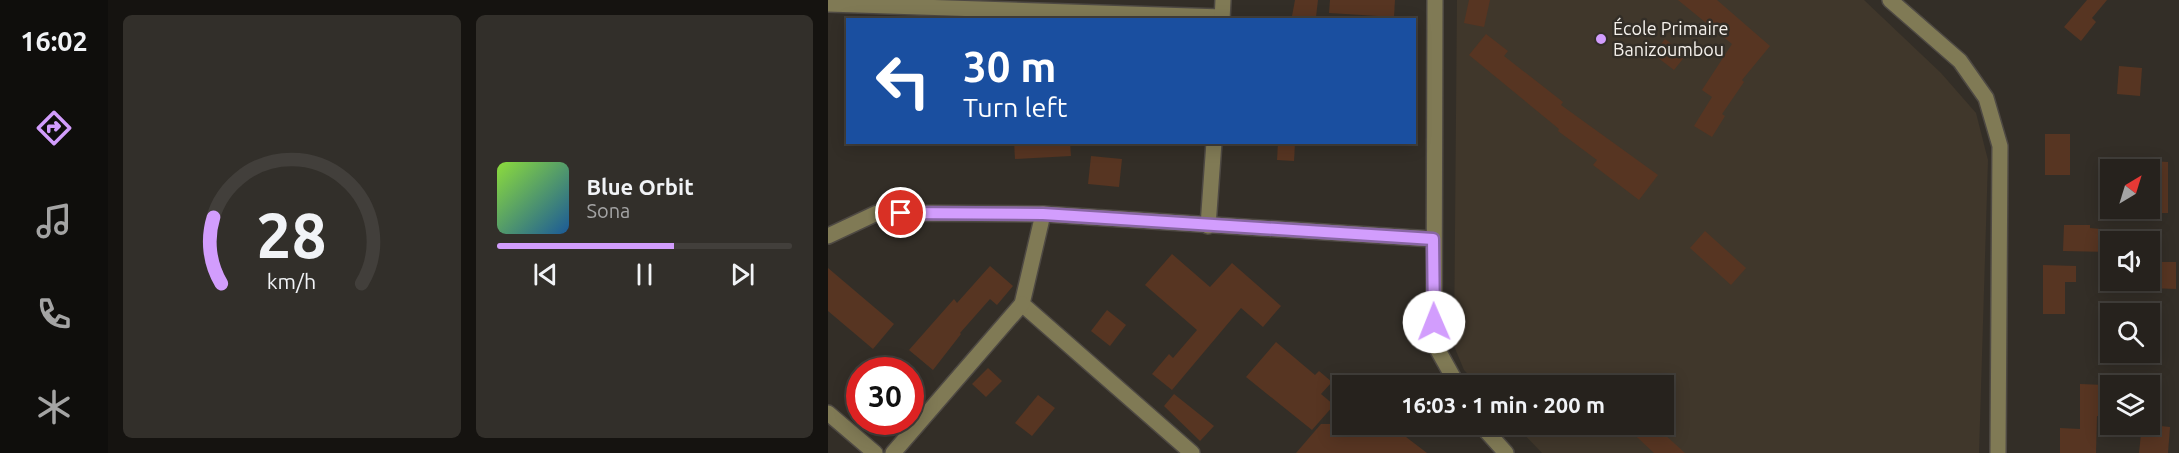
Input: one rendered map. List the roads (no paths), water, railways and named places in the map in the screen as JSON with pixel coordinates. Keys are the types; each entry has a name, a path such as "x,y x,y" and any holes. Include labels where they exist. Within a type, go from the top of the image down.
{"street":[{"path":"828,4 1222,18 1222,0"},
{"path":"1435,0 1434,343 1452,375"},
{"path":"1890,0 1960,61 1986,98 2000,147 1998,453"},
{"path":"1209,226 1214,144"},
{"path":"828,236 877,213 1043,214 1433,239"},
{"path":"892,453 1022,304 1043,214"},
{"path":"1022,304 1192,453"},
{"path":"828,413 875,453"},
{"path":"1490,435 1506,453"}],"place":[{"name":"École Primaire Banizoumbou","path":"1601,39"}]}
